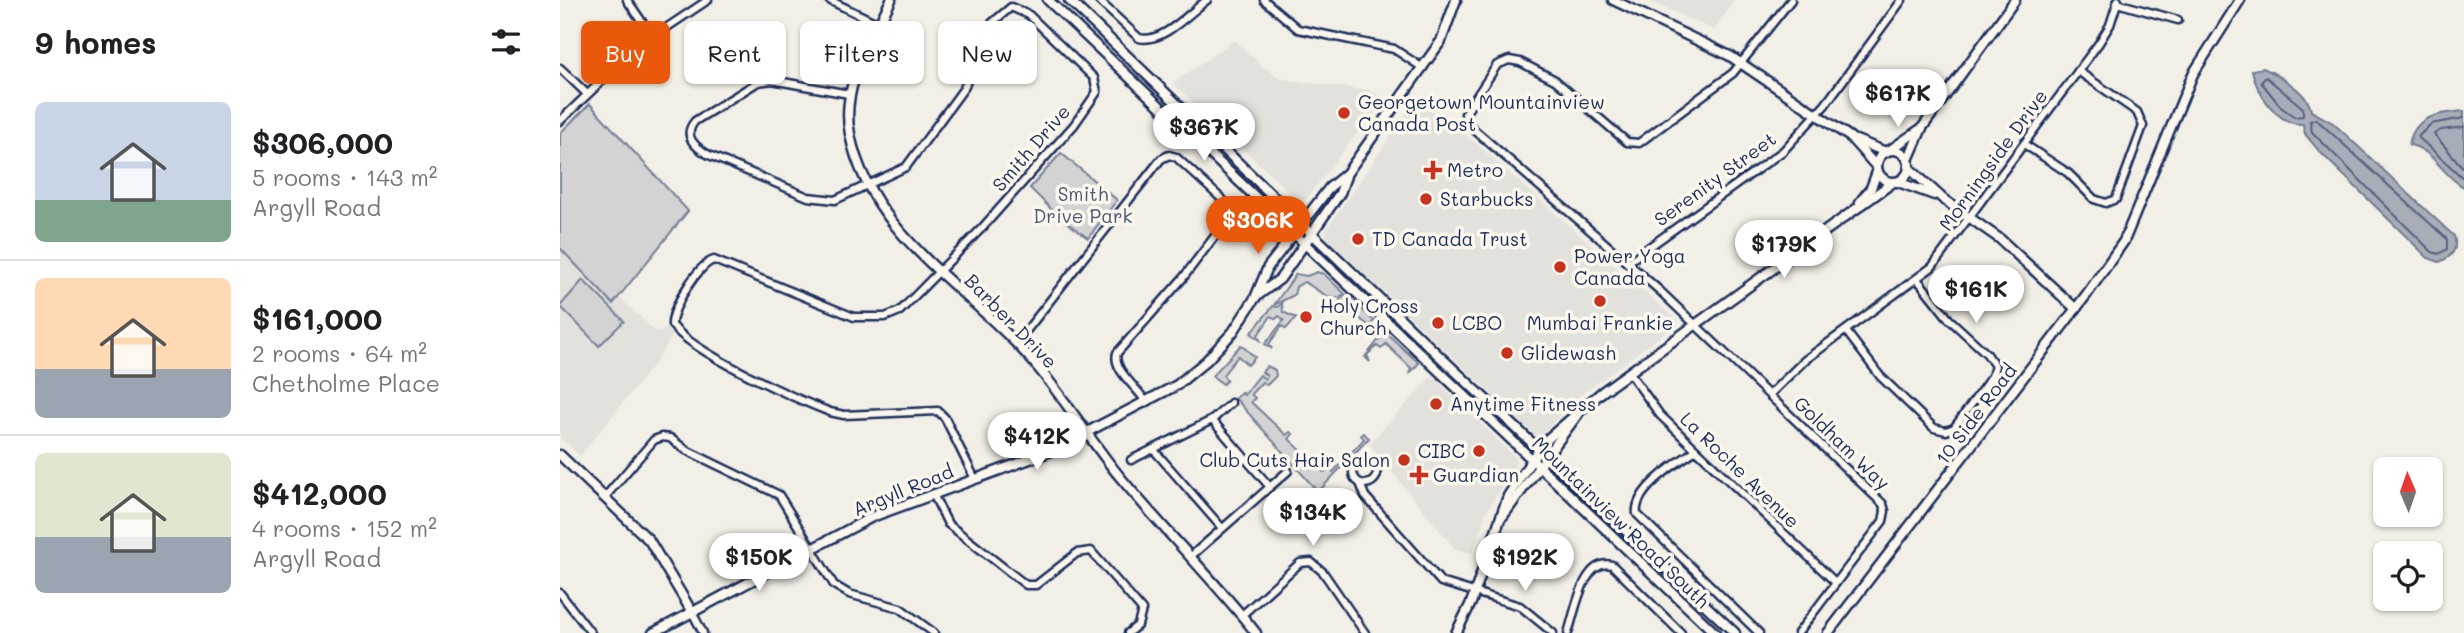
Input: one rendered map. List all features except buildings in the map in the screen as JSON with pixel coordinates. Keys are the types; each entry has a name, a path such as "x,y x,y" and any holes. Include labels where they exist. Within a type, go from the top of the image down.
{"street":[{"path":"627,0 642,21"},
{"path":"670,24 708,0"},
{"path":"829,0 873,21"},
{"name":"Barber Drive","path":"880,21 891,0"},
{"name":"Mountainview Road South","path":"1048,0 1715,633"},
{"name":"Mountainview Road South","path":"1069,0 1735,633"},
{"path":"1098,0 1139,38 1147,40 1157,38 1207,0"},
{"path":"1264,0 1298,29 1394,49 1423,68"},
{"name":"Argyll Road","path":"653,633 872,517 1035,458 1177,385 1206,361 1233,332 1255,298 1268,267 1330,187 1347,173 1423,68 1449,28 1456,0"},
{"path":"1613,0 1706,43 1850,137 1888,151 1902,153 1908,164 1943,199 2000,239 2076,309"},
{"path":"1741,64 1791,0"},
{"name":"Serenity Street","path":"1627,263 1777,155 1817,115 1902,0"},
{"path":"1456,633 1475,591 1492,535 1508,496 1539,447 1629,372 1854,210 1906,176 1922,128 2015,0"},
{"name":"10 Side Road","path":"1828,633 2076,309 2124,241 2193,74 2240,0"},
{"path":"2118,2 2178,20"},
{"name":"Morningside Drive","path":"1769,395 1805,360 1918,280 1932,267 2108,29 2118,2"},
{"name":"Smith Drive","path":"870,186 906,167 926,143 964,88 992,23 1011,7 1029,15 1094,78 1097,92 1074,125 940,271"},
{"name":"Goldham Way","path":"1741,64 1683,113 1645,140 1633,144 1546,73 1520,62 1502,61 1497,65 1466,109 1466,119 1470,126 1695,325 1885,508 1882,521 1798,633"},
{"path":"560,68 587,94"},
{"path":"2024,144 2067,173 2094,199 2112,202 2118,195 2143,127 2142,119 2137,112 2078,71"},
{"path":"849,94 772,80 758,82 695,121 689,129 690,137 698,149 709,155 817,200 835,200 870,186"},
{"path":"560,121 598,84"},
{"name":"Barber Drive","path":"852,84 849,94 850,136 870,186 891,222 1037,366 1085,433 1256,633"},
{"path":"1854,210 1871,188 1879,158 1922,128"},
{"path":"1850,137 1883,180 1943,199"},
{"path":"1016,344 1160,159 1169,155 1176,157 1225,202 1229,211 1224,224 1183,278 1117,353 1115,360 1118,368 1146,402"},
{"name":"Argyll Road","path":"1255,298 1280,279 1340,193 1347,173"},
{"path":"940,271 900,311 885,317 860,318 714,260 702,266 674,310 672,325 688,340 735,369 830,412 844,415 938,411 947,422 975,479"},
{"path":"1846,331 1880,376 1934,428 1946,431 1954,428 1992,376 1995,366 1949,319 1918,280"},
{"name":"La Roche Avenue","path":"1629,372 1660,415 1836,583"},
{"path":"1131,460 1212,420 1231,403"},
{"path":"1492,535 1579,411"},
{"path":"1212,420 1270,487"},
{"path":"605,497 654,440 666,437 774,491 828,579 842,591 900,608 934,633"},
{"path":"1153,449 1222,528"},
{"path":"1696,450 1650,485 1637,503 1637,514 1759,633"},
{"path":"560,455 649,540 703,633"},
{"path":"1190,557 1288,471"},
{"path":"1360,483 1365,496 1441,582 1520,606 1553,633"},
{"path":"933,494 948,524 1026,585 1036,585 1077,553 1091,551 1142,610 1138,625 1128,633"},
{"path":"1241,615 1300,563 1311,562 1323,572 1365,633"},
{"path":"1568,633 1586,581 1595,567 1605,563 1612,565 1681,633"},
{"path":"560,593 591,633"},
{"name":"10 Side Road","path":"1836,633 1842,617"}],"shaded area":[{"path":"1647,0 1735,0 1714,30"},
{"path":"1235,40 1262,66 1281,79 1367,90 1385,98 1302,204 1173,83"},
{"path":"1419,95 1441,120 1467,136 1679,322 1574,400 1538,438 1327,238 1326,230"},
{"path":"560,248 612,304 620,298 656,332 667,328 672,336 655,363 580,456 560,437"},
{"path":"1432,376 1515,457 1516,465 1486,512 1472,553 1455,549 1369,444"}],"green space":[{"path":"590,104 688,211 613,304 560,248 560,133"},
{"name":"Smith Drive Park","path":"1061,153 1117,200 1088,238 1059,217 1030,188"},
{"path":"1317,272 1324,274 1345,294 1339,297 1328,296 1304,282 1296,287 1294,295 1274,305 1296,274 1307,276"},
{"path":"583,280 624,321 599,346 560,306"},
{"path":"1347,295 1374,321 1369,326 1348,309 1343,313 1338,308 1340,299"},
{"path":"1282,303 1283,312 1296,318 1286,329 1282,326 1269,344 1272,349 1265,344 1284,320 1279,316 1276,319 1271,316 1258,335 1260,340 1251,333 1273,306 1278,307"},
{"path":"1385,332 1419,363 1409,374 1411,368 1386,344 1381,349 1377,346 1367,355 1370,362 1365,357"},
{"path":"1241,345 1255,357 1248,365 1238,356 1223,375 1227,380 1223,384 1212,376"},
{"path":"1267,366 1275,370 1276,376 1267,385 1262,382 1251,394 1255,398 1251,402 1286,435 1290,432 1293,434 1289,439 1324,472 1328,468 1333,472 1364,439 1361,435 1363,433 1369,438 1318,492 1235,398 1241,392 1244,395 1260,375 1265,379 1267,376 1262,372"}],"water":[{"path":"2263,68 2299,91 2311,111 2333,123 2454,236 2455,245 2451,255 2439,262 2428,258 2319,151 2305,134 2303,124 2285,120 2277,114 2263,97 2254,79 2252,70"},
{"path":"2464,111 2464,187 2432,157 2409,145 2412,135 2422,122 2436,115"}],"place":[{"name":"Georgetown Mountainview Canada Post","path":"1344,113"},
{"name":"Metro","path":"1433,170"},
{"name":"Starbucks","path":"1426,199"},
{"name":"TD Canada Trust","path":"1358,239"},
{"name":"Power Yoga Canada","path":"1560,267"},
{"name":"Mumbai Frankie","path":"1600,301"},
{"name":"Holy Cross Church","path":"1306,317"},
{"name":"LCBO","path":"1438,323"},
{"name":"Glidewash","path":"1507,353"},
{"name":"Anytime Fitness","path":"1436,404"},
{"name":"CIBC","path":"1479,451"},
{"name":"Club Cuts Hair Salon","path":"1404,460"},
{"name":"Guardian","path":"1419,475"}]}
